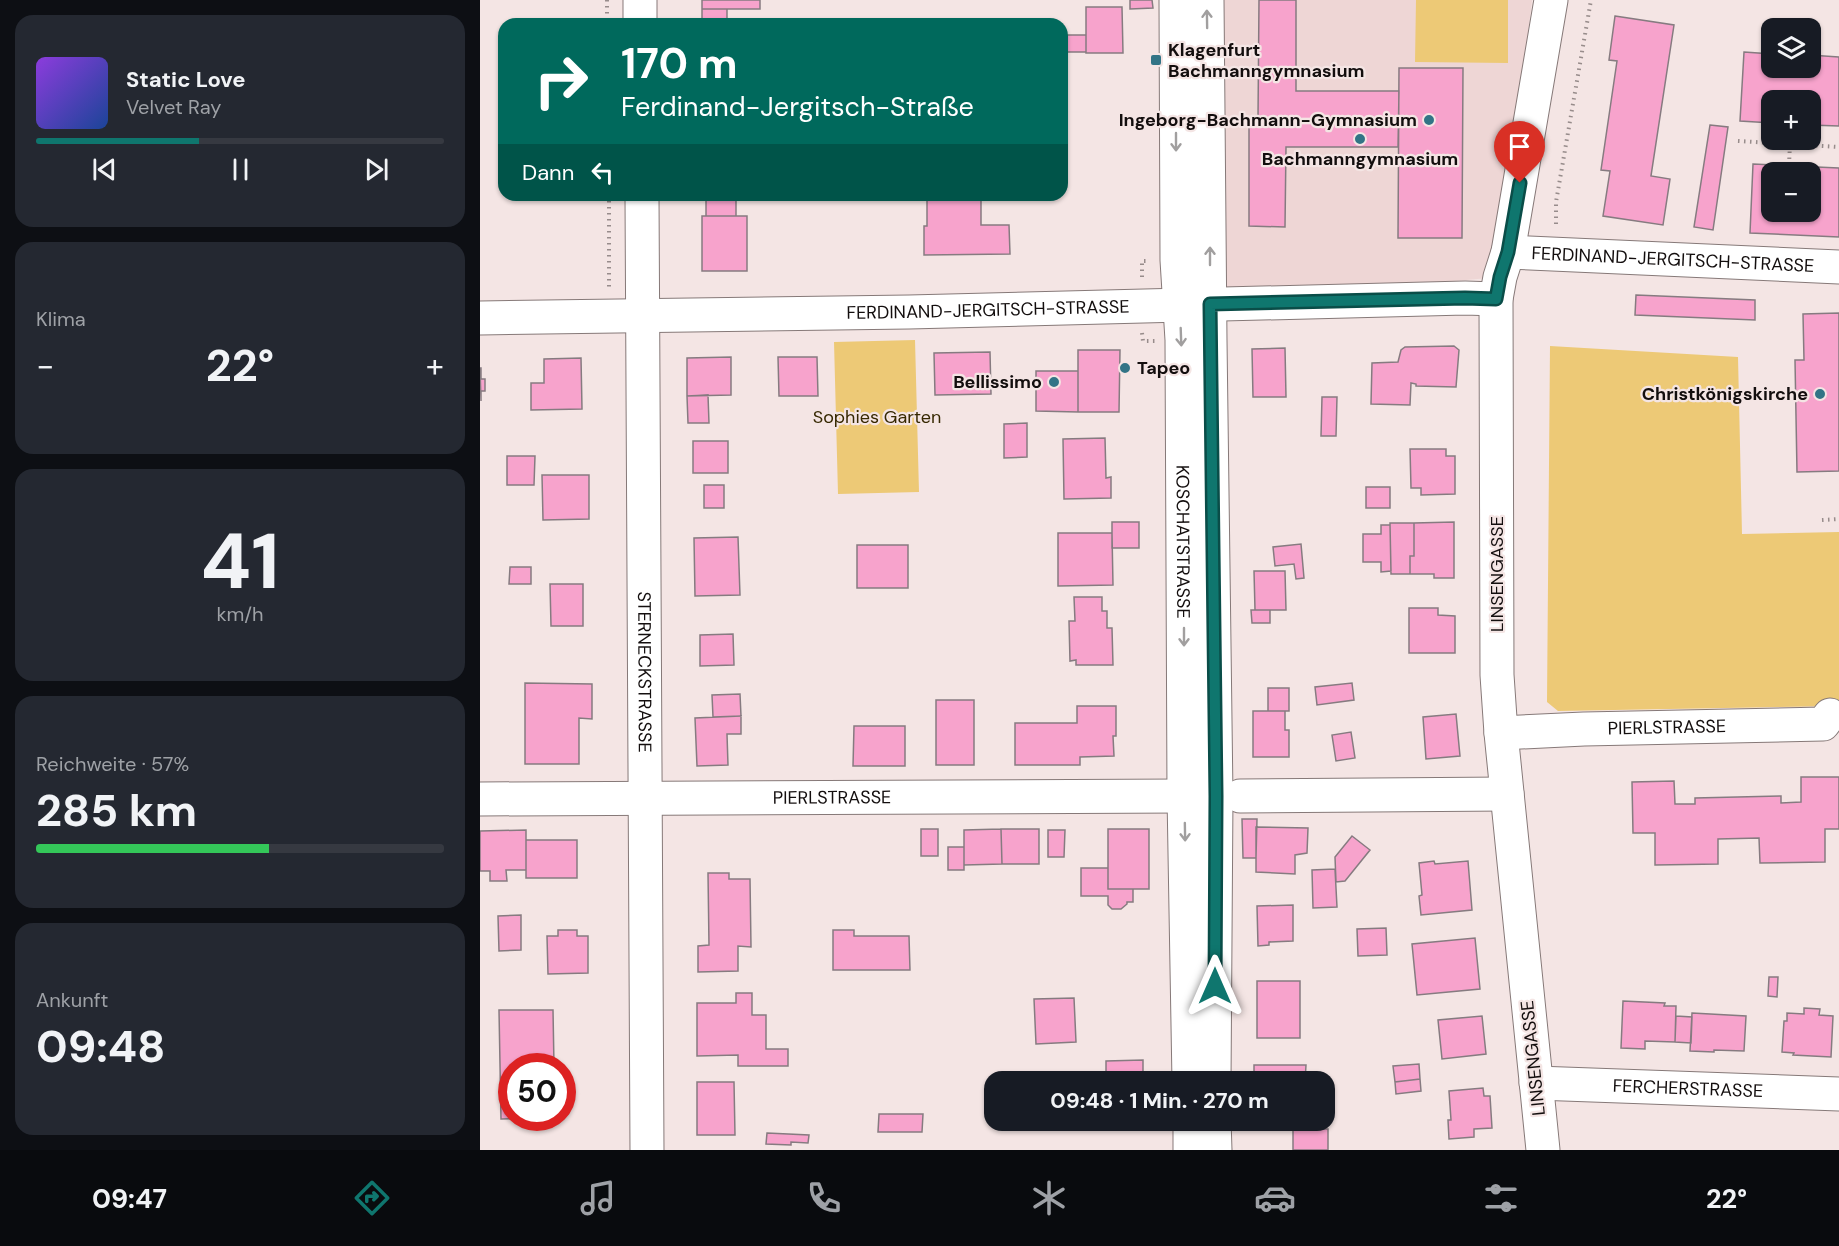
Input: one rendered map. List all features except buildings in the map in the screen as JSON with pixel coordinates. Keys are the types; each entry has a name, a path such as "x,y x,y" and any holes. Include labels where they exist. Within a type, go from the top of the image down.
{"street":[{"path":"640,0 640,18"},
{"name":"KOSCHATSTRASSE","path":"1176,0 1177,260 1195,304 1182,340 1184,796 1189,1071"},
{"name":"KOSCHATSTRASSE","path":"1207,0 1195,304 1216,796 1214,1071"},
{"name":"LINSENGASSE","path":"1543,1150 1501,733 1497,663 1496,299 1508,252 1551,0"},
{"name":"STERNECKSTRASSE","path":"642,201 647,1150"},
{"name":"FERDINAND-JERGITSCH-STRASSE","path":"1508,252 1839,267"},
{"name":"FERDINAND-JERGITSCH-STRASSE","path":"480,318 1496,299"},
{"name":"PIERLSTRASSE","path":"1501,733 1823,724 1830,715"},
{"path":"1240,796 1507,794"},
{"name":"PIERLSTRASSE","path":"480,799 1184,796"},
{"name":"FERCHERSTRASSE","path":"1536,1083 1839,1094"},
{"path":"1190,1131 1190,1150"},
{"path":"1214,1131 1215,1150"}],"path":[{"path":"607,0 607,18"},
{"path":"1556,254 1556,202 1591,0"},
{"path":"1738,141 1761,141"},
{"path":"1821,146 1839,147"},
{"path":"609,201 610,316"},
{"path":"1142,330 1143,341 1159,341"},
{"path":"1822,520 1839,519"}],"shaded area":[{"name":"Bachmanngymnasium","path":"1223,0 1532,0 1500,277 1180,305"}],"green space":[{"path":"1416,0 1508,0 1508,63 1415,62"},
{"name":"Sophies Garten","path":"915,340 919,492 838,494 834,342"},
{"path":"1550,346 1738,357 1742,534 1839,532 1839,706 1558,711 1547,702"}],"place":[{"name":"Klagenfurt Bachmanngymnasium","path":"1156,60"},
{"name":"Ingeborg-Bachmann-Gymnasium","path":"1429,120"},
{"name":"Bachmanngymnasium","path":"1360,139"},
{"name":"Tapeo","path":"1125,368"},
{"name":"Bellissimo","path":"1054,382"},
{"name":"Christkönigskirche","path":"1820,394"}],"route":[{"path":"1215,986 1216,796 1210,304 1496,299 1508,252 1520,183"}]}
